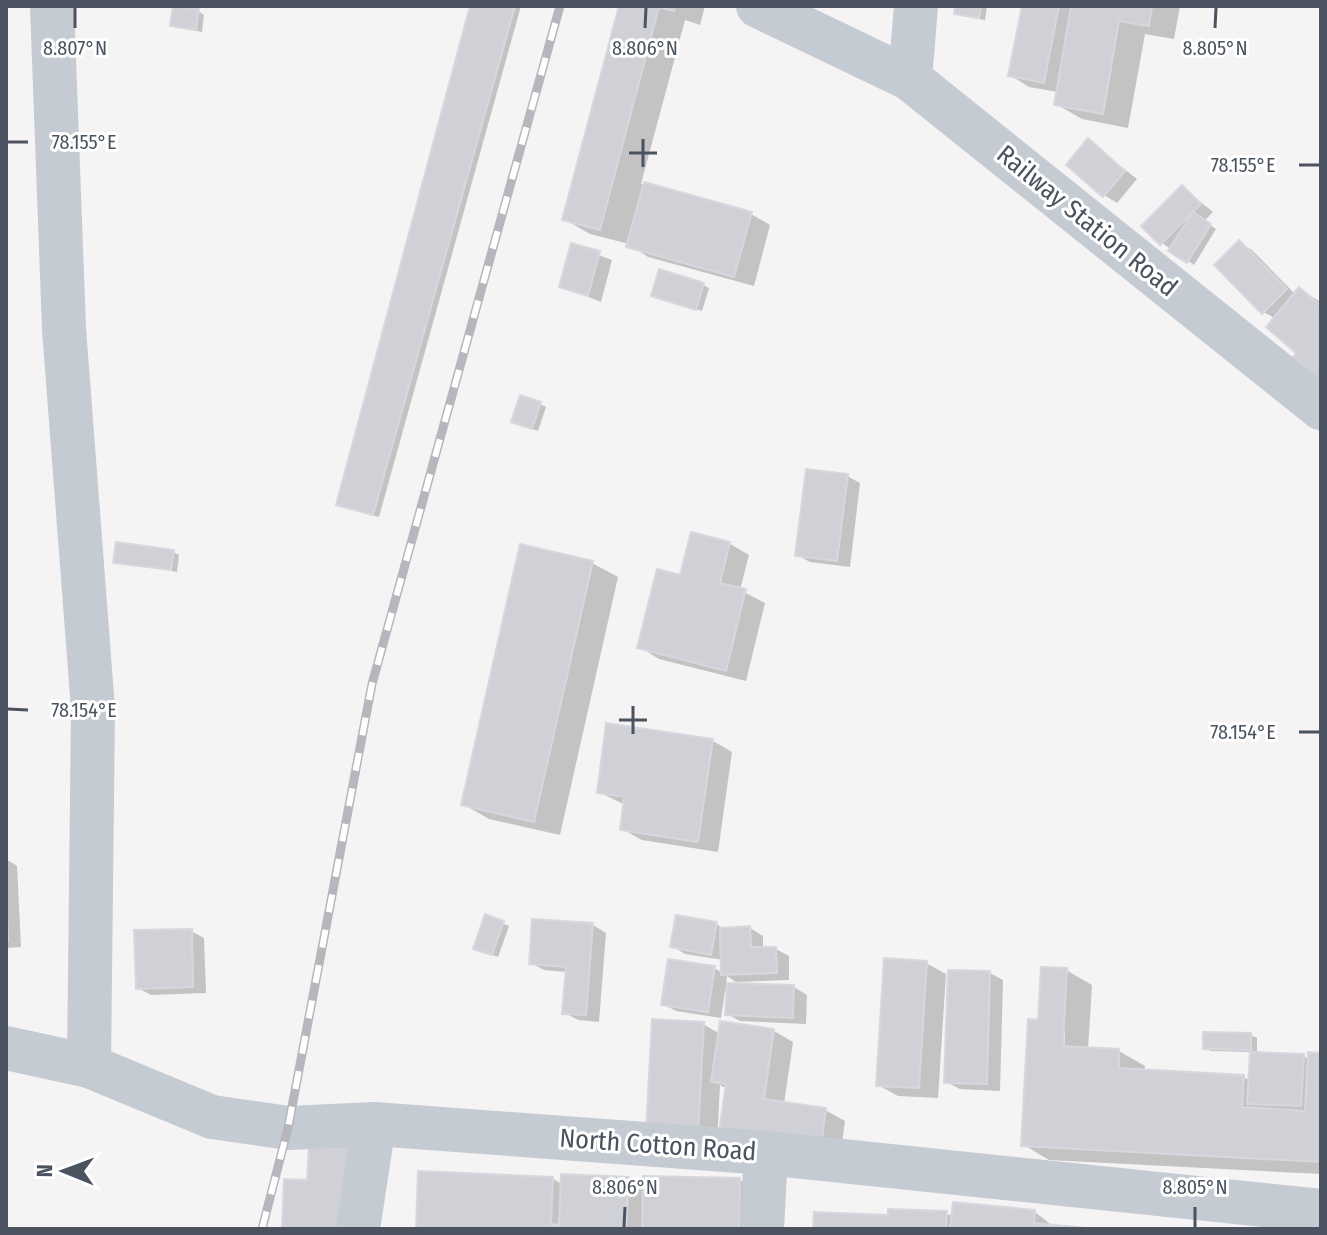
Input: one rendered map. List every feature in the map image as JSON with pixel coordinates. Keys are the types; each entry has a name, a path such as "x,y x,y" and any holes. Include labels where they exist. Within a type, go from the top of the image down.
{"street":[{"path":"52,6 64,329 93,709 89,1066"},
{"name":"Railway Station Road","path":"758,6 910,79 1321,408"},
{"path":"910,79 916,6"},
{"name":"North Cotton Road","path":"6,1048 89,1066 212,1117 288,1128 374,1124 766,1153 1321,1211"},
{"path":"358,1229 374,1124"},
{"path":"762,1229 766,1153"}],"building":[{"path":"173,6 199,9 196,30 170,26"},
{"path":"470,6 515,6 373,515 336,505"},
{"path":"619,6 675,6 674,11 659,7 600,230 562,220"},
{"path":"955,6 981,6 979,18 954,14"},
{"path":"1022,6 1059,6 1044,83 1008,76"},
{"path":"1071,6 1152,6 1149,26 1119,21 1103,114 1054,105"},
{"path":"1088,138 1125,171 1103,197 1066,165"},
{"path":"644,182 752,212 734,277 626,247"},
{"path":"1182,185 1201,204 1160,245 1141,226"},
{"path":"1193,212 1211,224 1187,263 1168,251"},
{"path":"1239,240 1287,289 1262,314 1214,265"},
{"path":"571,243 600,251 588,296 559,287"},
{"path":"659,269 704,283 696,310 651,296"},
{"path":"1299,287 1321,306 1321,381 1293,357 1296,353 1266,327"},
{"path":"520,395 541,402 532,429 511,422"},
{"path":"806,469 848,474 837,561 795,556"},
{"path":"691,532 730,542 720,583 746,589 726,671 637,648 657,569 680,575"},
{"path":"116,542 174,550 171,570 113,563"},
{"path":"520,544 593,561 534,822 461,805"},
{"path":"606,723 713,739 698,842 620,830 624,797 597,793"},
{"path":"6,886 8,941 6,941"},
{"path":"485,914 504,921 492,955 473,949"},
{"path":"676,915 717,922 711,955 670,947"},
{"path":"532,919 593,923 586,1015 562,1014 566,967 529,964"},
{"path":"750,926 751,947 776,947 777,973 721,975 720,928"},
{"path":"192,929 193,987 136,989 134,930"},
{"path":"884,958 927,961 919,1088 876,1086"},
{"path":"668,959 715,966 708,1012 661,1005"},
{"path":"1041,967 1067,968 1063,1046 1119,1049 1119,1068 1244,1075 1242,1107 1305,1111 1308,1052 1321,1053 1321,1162 1021,1146 1028,1019 1038,1020"},
{"path":"948,970 990,971 987,1084 944,1083"},
{"path":"727,983 794,985 793,1018 725,1015"},
{"path":"652,1019 704,1022 698,1134 646,1132"},
{"path":"720,1021 774,1029 764,1099 826,1108 821,1147 719,1132 726,1084 711,1082"},
{"path":"1203,1032 1251,1033 1251,1050 1203,1049"},
{"path":"1250,1052 1304,1054 1301,1106 1247,1104"},
{"path":"309,1144 355,1146 352,1229 282,1229 284,1179 307,1180"},
{"path":"418,1171 553,1177 551,1224 559,1225 561,1174 629,1177 626,1229 416,1229"},
{"path":"643,1176 740,1178 739,1229 642,1229"},
{"path":"953,1202 1035,1210 1034,1223 1098,1229 950,1229"},
{"path":"888,1209 947,1211 946,1229 813,1229 814,1212 888,1215"}],"railway":[{"path":"262,1229 288,1128 372,684 560,6"}]}
